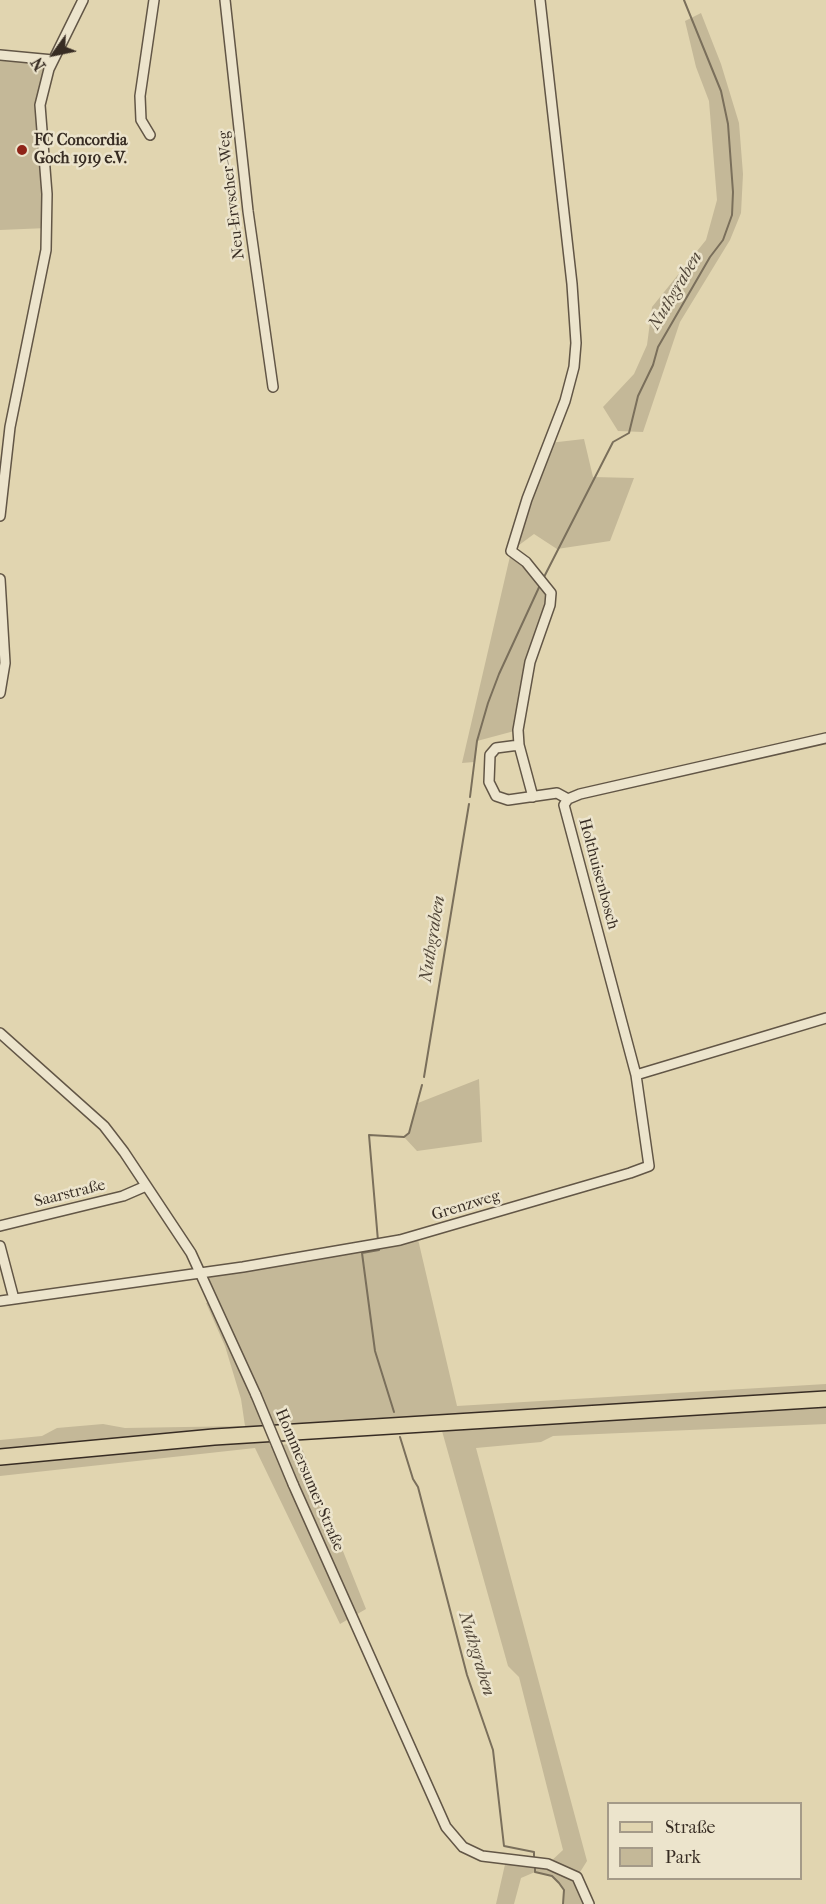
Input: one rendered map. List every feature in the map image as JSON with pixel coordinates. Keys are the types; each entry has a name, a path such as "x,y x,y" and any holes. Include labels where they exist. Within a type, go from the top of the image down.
{"main road":[{"path":"0,1456 214,1437 826,1399"}],"street":[{"path":"0,516 10,428 46,250 47,194 40,105 51,64 83,0"},
{"path":"150,135 141,120 141,96 154,0"},
{"name":"Neu-Ervscher-Weg","path":"225,0 250,231 273,387"},
{"path":"532,797 519,745 518,730 530,662 550,605 551,593 526,562 511,552 513,540 565,401 574,367 576,343 572,284 540,0"},
{"path":"0,55 51,64"},
{"path":"0,579 5,663 0,693"},
{"name":"Holthuisenbosch","path":"636,1075 564,805 568,799 826,738"},
{"path":"519,745 496,748 490,755 491,788 501,798 557,793 568,799"},
{"path":"636,1075 826,1018"},
{"name":"Hommersumer Straße","path":"0,1033 104,1126 147,1186 201,1272 446,1827 463,1847 483,1856 548,1864 577,1877 588,1904"},
{"name":"Grenzweg","path":"0,1301 243,1268 400,1240 649,1166 636,1075"},
{"name":"Saarstraße","path":"0,1226 123,1196 147,1186"},
{"path":"0,1245 14,1299"}],"green space":[{"path":"701,13 721,64 739,123 743,174 741,213 730,240 680,322 643,432 618,431 603,407 634,374 647,345 652,307 706,240 717,200 709,101 696,67 685,21"},
{"name":"FC Concordia Goch 1919 e.V.","path":"0,55 53,60 40,105 47,228 0,230"},
{"path":"584,439 593,477 634,478 610,541 557,549 534,534 511,551 549,443"},
{"path":"511,552 551,593 530,662 518,730 477,741 474,762 462,763"},
{"path":"479,1079 482,1142 417,1151 404,1137 409,1133 418,1103"},
{"path":"417,1235 457,1406 826,1384 826,1391 0,1453 0,1440 42,1436 57,1428 103,1424 125,1428 245,1426 241,1399 225,1346 206,1303 214,1301 201,1272"},
{"path":"826,1403 826,1424 553,1436 541,1442 476,1448 587,1861 577,1877 589,1904 563,1904 564,1890 559,1883 552,1876 535,1872 521,1878 514,1904 496,1904 506,1860 548,1864 563,1850 519,1677 508,1666 442,1431"},
{"path":"269,1440 270,1446 300,1443 366,1609 340,1624 255,1448 0,1476 0,1462"}],"waterway":[{"name":"Nuthgraben","path":"544,577 613,442 629,433 638,396 653,365 658,347 710,257 723,240 732,215 733,192 728,124 721,91 684,0"},
{"name":"Nuthgraben","path":"470,797 477,741 488,703 541,583"},
{"name":"Nuthgraben","path":"424,1077 469,804"},
{"name":"Nuthgraben","path":"378,1241 369,1135 404,1137 409,1133 422,1085"},
{"name":"Nuthgraben","path":"379,1247 379,1250 362,1253 375,1351 394,1412"},
{"name":"Nuthgraben","path":"400,1437 413,1479 418,1487 467,1675 493,1750 504,1846 534,1852 534,1858"},
{"name":"Nuthgraben","path":"535,1867 535,1872 552,1876 559,1883 564,1890 563,1904"}],"place":[{"name":"FC Concordia Goch 1919 e.V.","path":"22,150"}]}
